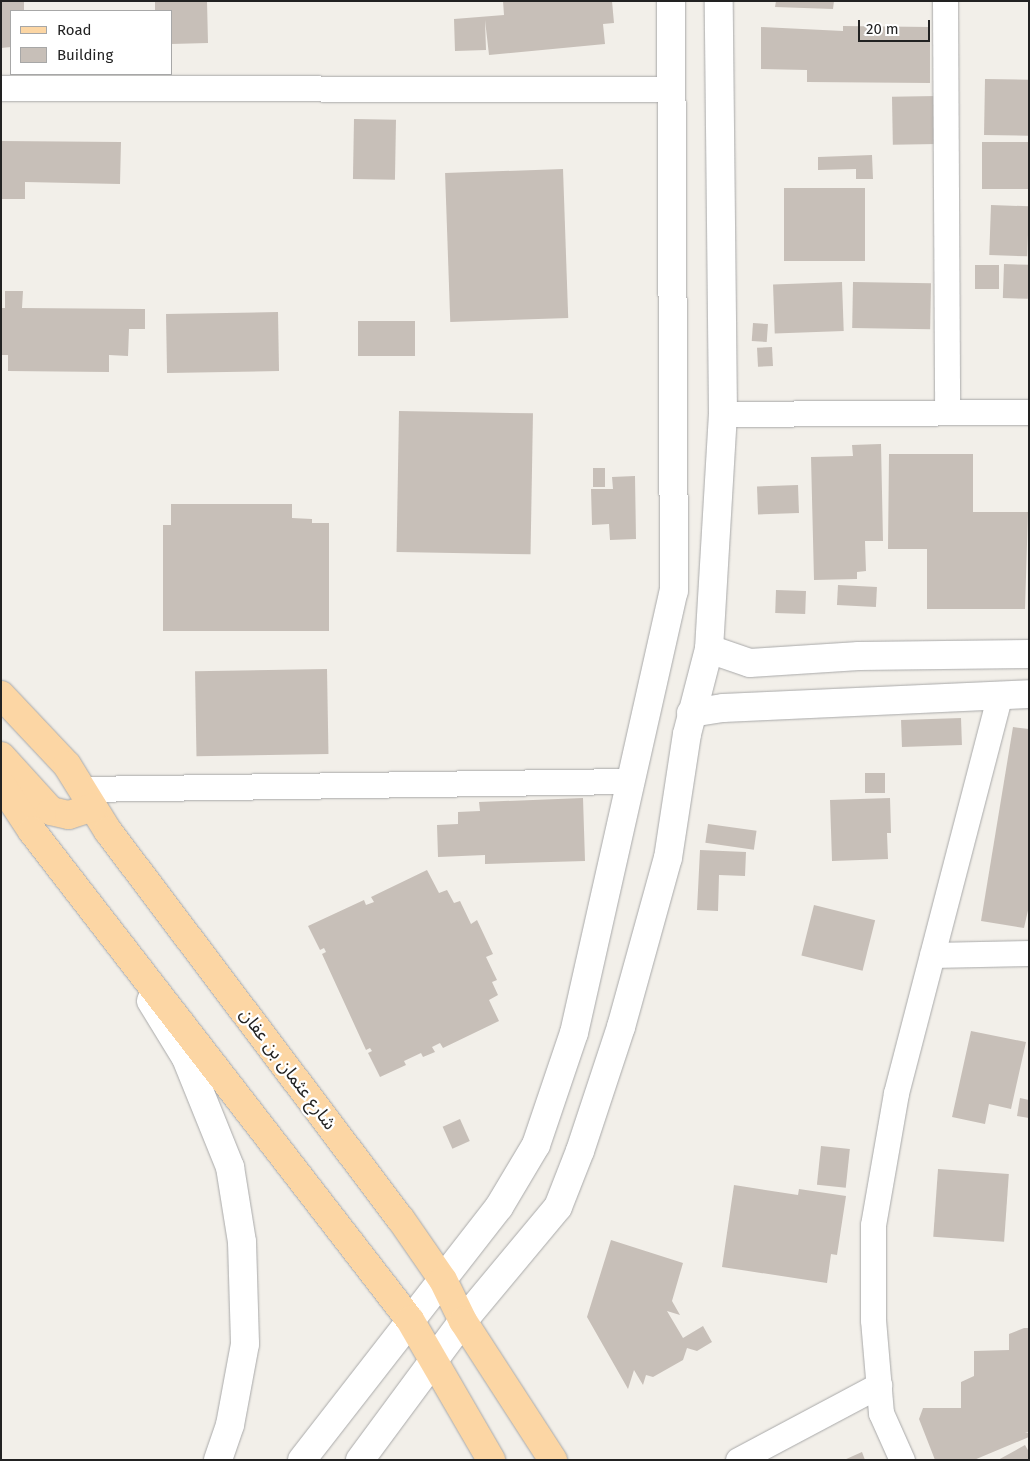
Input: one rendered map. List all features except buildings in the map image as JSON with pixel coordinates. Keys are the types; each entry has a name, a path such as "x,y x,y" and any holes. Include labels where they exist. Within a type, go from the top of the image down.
{"main road":[{"name":"شارع عثمان بن عفان","path":"1,695 67,765 108,830 400,1218 443,1280 464,1322 553,1460"},
{"path":"1,756 51,811 69,815 87,798"},
{"path":"1,784 32,830 96,910 410,1320 491,1460"}],"street":[{"path":"302,1460 499,1207 536,1145 574,1033 674,591 671,1"},
{"path":"360,1460 464,1322 558,1207 580,1151 621,1027 668,858 691,714 709,649 723,414 719,1"},
{"path":"945,1 948,412"},
{"path":"1,88 672,89"},
{"path":"723,414 1029,412"},
{"path":"709,649 750,663 859,656 1029,654"},
{"path":"902,1460 881,1413 873,1320 873,1225 896,1093 1000,694"},
{"path":"691,714 723,708 1029,694"},
{"path":"87,798 630,781"},
{"path":"96,910 186,1058 230,1167 242,1242 245,1344 230,1425 218,1460"},
{"path":"932,955 1029,953"},
{"path":"738,1460 878,1385"}]}
